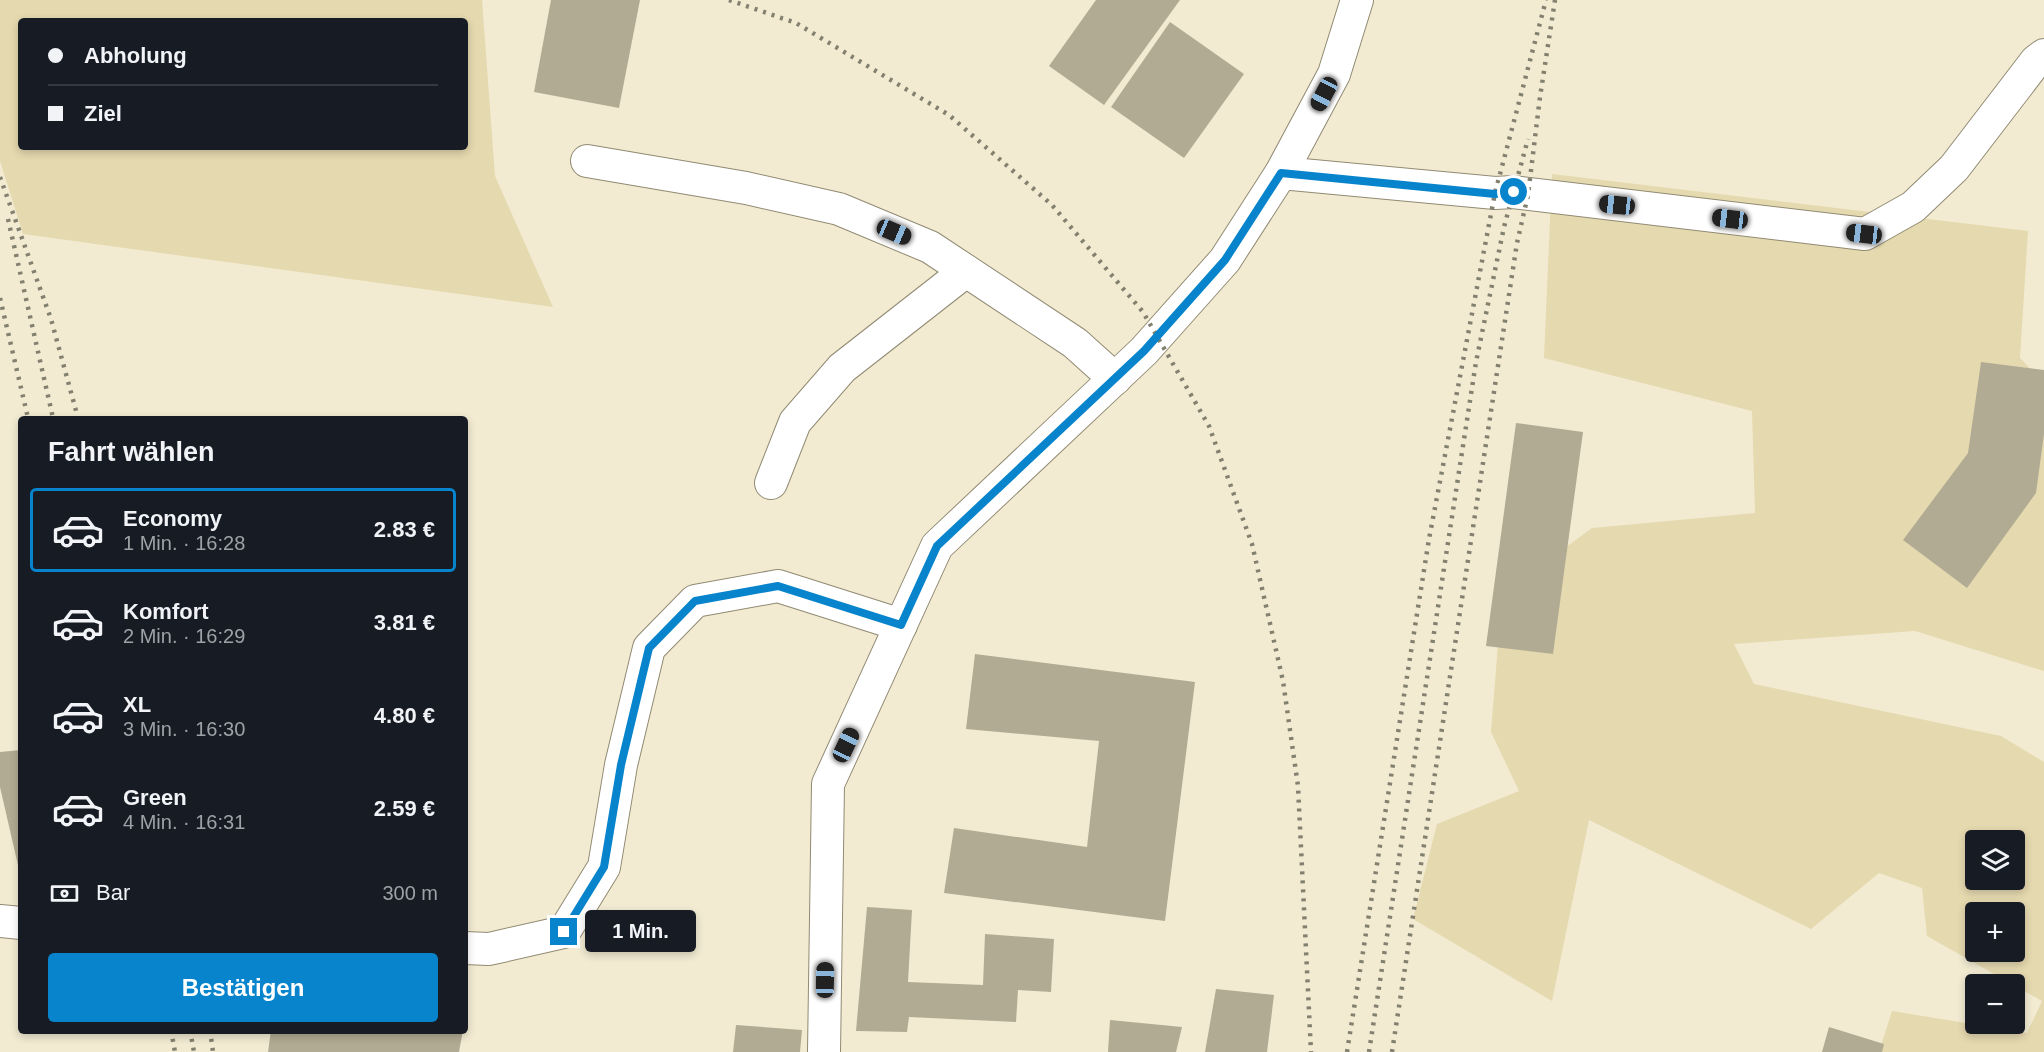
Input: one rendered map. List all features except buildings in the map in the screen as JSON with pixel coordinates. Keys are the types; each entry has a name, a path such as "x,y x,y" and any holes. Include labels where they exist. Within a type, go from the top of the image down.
{"street":[{"path":"824,1049 828,784 937,546 1144,351 1225,260 1281,173 1334,74 1357,0"},
{"path":"1281,173 1495,194 1514,192 1864,234 1914,207 1954,168 2036,61 2044,55"},
{"path":"587,161 746,188 839,209 930,247 1075,344 1115,379"},
{"path":"771,483 795,422 842,368 966,271"},
{"path":"468,948 489,949 564,932 604,867 621,765 649,648 695,601 778,586 901,625"},
{"path":"0,921 18,923"}],"shaded area":[{"path":"0,0 482,0 495,176 553,307 23,234 0,161"},
{"path":"1552,174 2028,231 2020,358 2044,383 2044,671 1915,631 1734,644 1754,684 2001,736 2044,762 2044,1052 1879,1052 1892,1011 1965,1023 1965,1034 2027,1033 2042,1001 2025,991 2025,974 1994,974 1973,962 2025,962 2025,902 1965,902 1965,957 1927,936 1922,888 1879,873 1811,929 1589,820 1552,1001 1413,919 1437,824 1519,791 1491,732 1502,594 1592,528 1755,513 1752,411 1544,358"}],"railway":[{"path":"729,0 796,23 949,115 1052,205 1143,312 1209,426 1252,544 1283,681 1298,786 1311,1052"},
{"path":"1347,1052 1429,539 1495,193 1546,0"},
{"path":"1392,1052 1517,243 1528,195 1555,0"},
{"path":"1369,1052 1476,362 1504,227 1528,139"},
{"path":"0,177 51,319 77,416"},
{"path":"8,219 53,416"},
{"path":"0,298 28,416"},
{"path":"172,1034 175,1052"},
{"path":"191,1034 194,1052"},
{"path":"211,1034 213,1052"}],"route":[{"path":"564,932 604,867 621,765 649,648 695,601 778,586 901,625 937,546 1144,351 1225,260 1281,173 1495,194 1514,192"}]}
